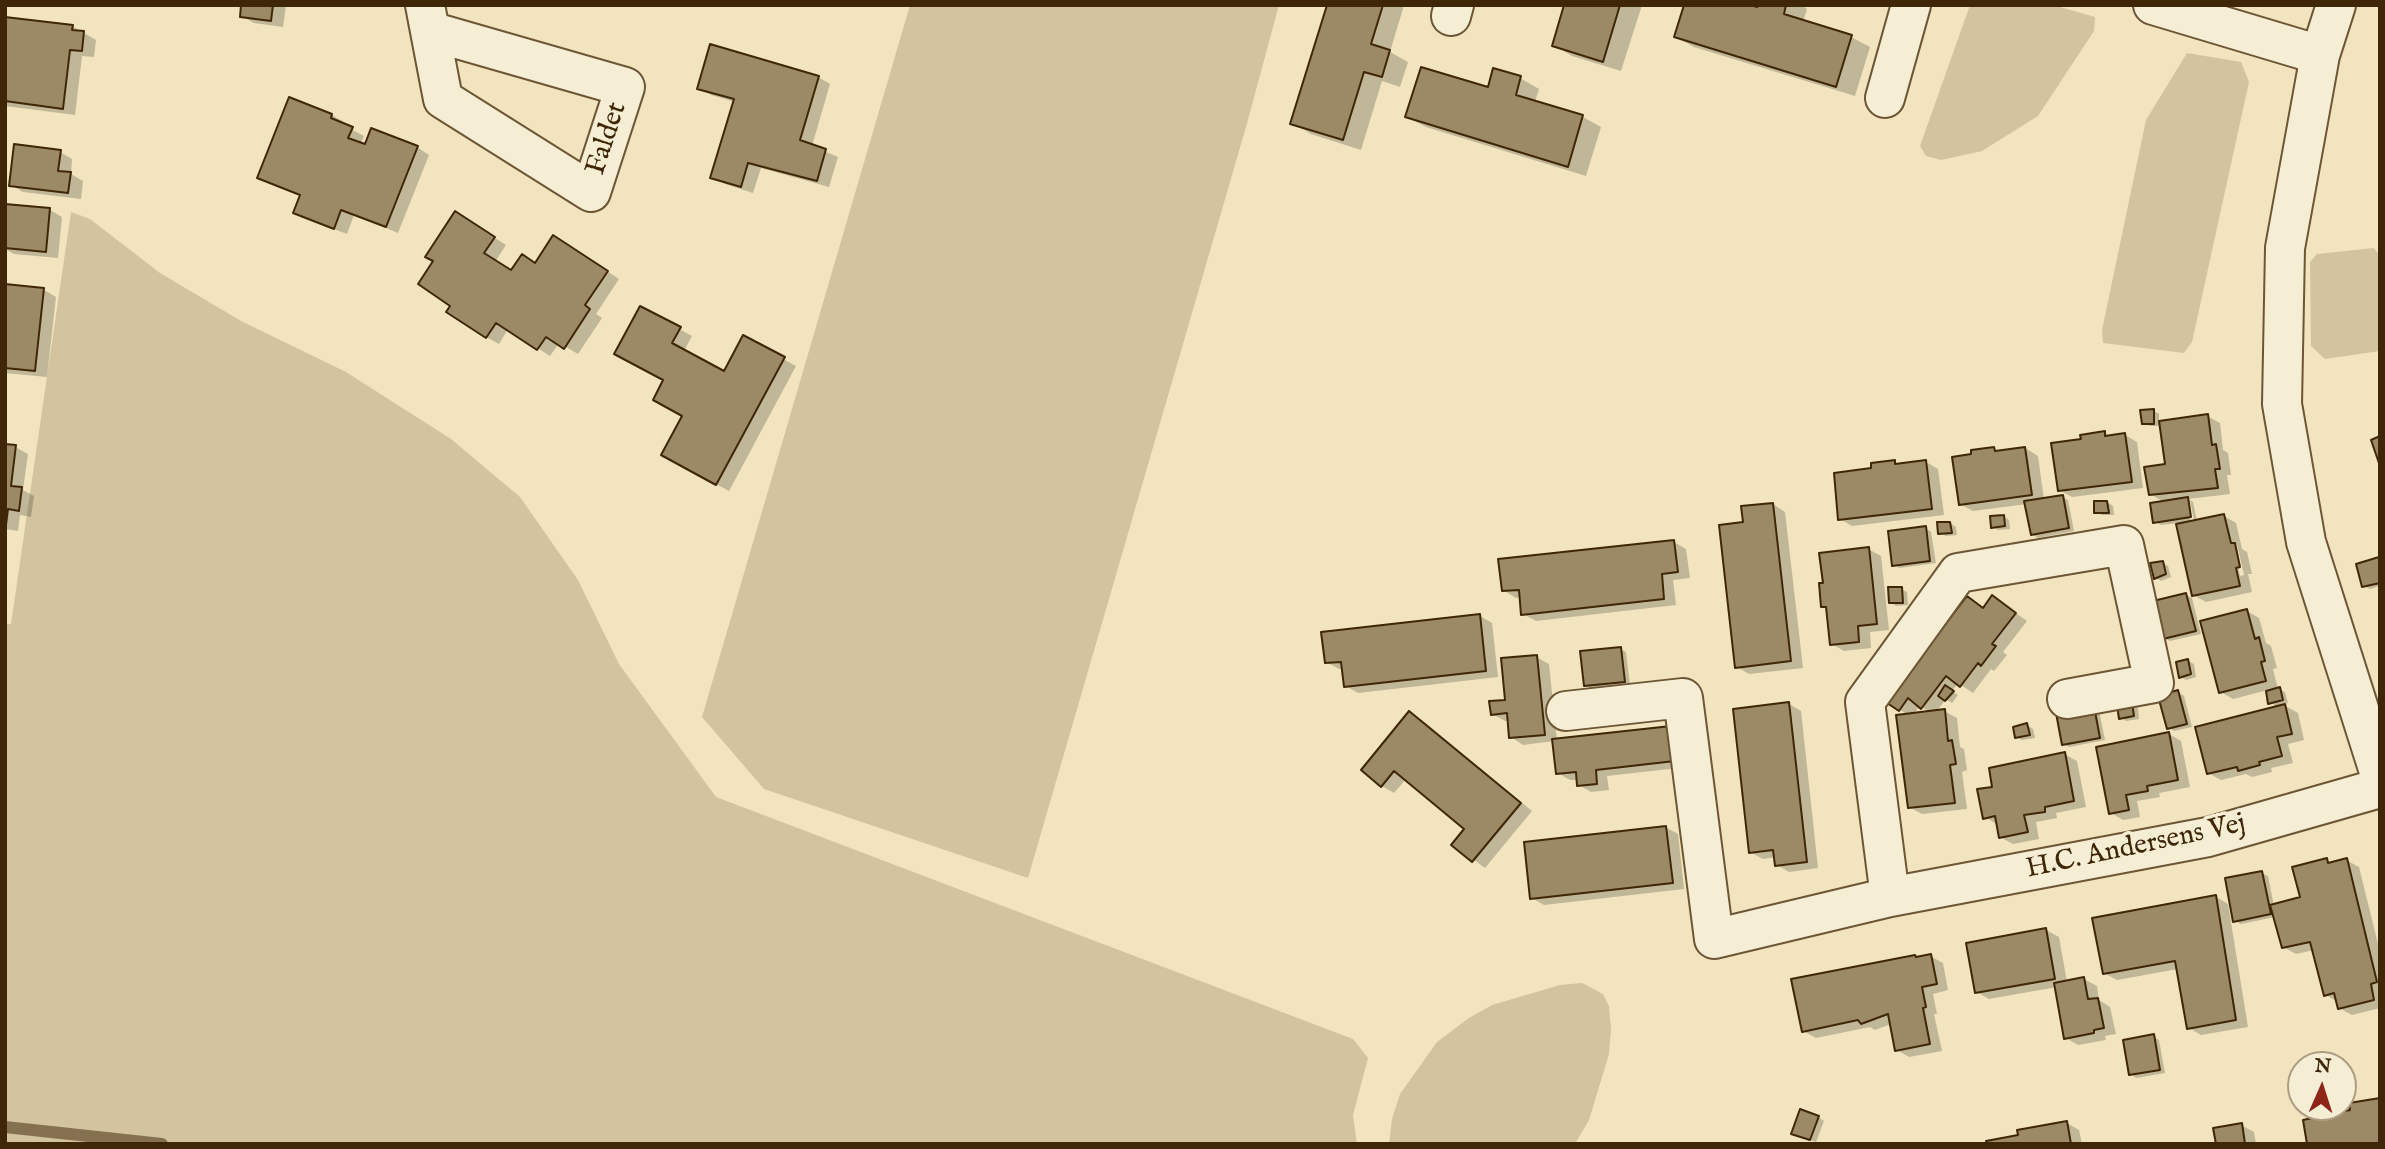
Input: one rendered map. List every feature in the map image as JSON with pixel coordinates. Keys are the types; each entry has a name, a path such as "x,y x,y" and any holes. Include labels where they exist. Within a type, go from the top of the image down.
{"street":[{"path":"1885,97 1911,5"},
{"path":"2153,5 2320,55"},
{"path":"2336,5 2320,55 2285,248 2282,404 2306,542 2380,775"},
{"name":"Faldet","path":"427,18 625,87 591,192 443,100 427,18"},
{"path":"1890,897 1865,702 1958,573 2123,545 2154,683 2067,699"},
{"name":"H.C. Andersens Vej","path":"1566,711 1683,698 1714,939 1890,897 2208,837 2380,788"}],"shaded area":[{"path":"910,5 1279,5 1028,878 764,789 702,717"},
{"path":"1970,5 2053,5 2095,17 2094,31 2038,116 1982,151 1941,160 1926,156 1920,146"},
{"path":"2187,53 2241,62 2249,82 2192,342 2184,353 2103,343 2102,330 2146,120"},
{"path":"71,212 90,219 160,273 241,321 346,372 451,439 520,497 578,580 619,664 716,797 1353,1039 1368,1058 1353,1115 1357,1144 5,1144 5,624 11,624"},
{"path":"2374,248 2380,256 2380,351 2325,359 2311,346 2310,262 2317,254"},
{"path":"1582,983 1603,994 1609,1006 1611,1029 1609,1054 1589,1120 1575,1144 1389,1144 1392,1119 1400,1094 1437,1042 1492,1005 1560,985"}],"building":[{"path":"241,5 273,5 271,21 240,17"},
{"path":"1327,5 1383,5 1371,44 1390,50 1382,77 1364,72 1343,140 1290,124"},
{"path":"1564,5 1620,5 1603,62 1552,46"},
{"path":"1684,5 1786,5 1784,14 1852,35 1836,87 1674,37"},
{"path":"5,17 73,25 72,30 84,31 82,51 70,50 63,109 5,101"},
{"path":"710,44 819,76 800,140 826,149 817,181 748,163 741,187 710,178 734,99 697,89"},
{"path":"1421,67 1488,87 1493,68 1521,76 1516,95 1583,115 1568,167 1405,117"},
{"path":"289,97 332,114 331,118 353,127 348,138 365,144 371,128 418,146 386,227 341,210 334,229 293,213 300,195 257,178"},
{"path":"14,144 61,150 58,171 71,172 68,193 9,186"},
{"path":"5,204 50,208 46,252 5,248"},
{"path":"455,211 495,237 484,253 511,270 522,254 535,263 553,235 608,271 585,305 590,309 564,349 546,337 537,350 496,323 486,338 446,312 450,306 418,284 433,261 425,257"},
{"path":"5,284 44,288 35,371 5,368"},
{"path":"640,306 681,327 672,343 724,371 743,335 785,357 716,485 661,455 682,416 653,400 663,380 614,354"},
{"path":"2154,409 2154,424 2142,424 2140,410"},
{"path":"2208,414 2212,445 2216,444 2220,469 2215,469 2218,488 2149,495 2144,467 2165,464 2159,421"},
{"path":"2105,431 2105,436 2125,433 2132,482 2058,491 2051,443 2081,439 2080,435"},
{"path":"2380,436 2380,466 2371,440"},
{"path":"5,444 16,445 11,486 22,487 19,511 8,509 6,525"},
{"path":"1994,447 1995,451 2025,447 2032,495 1959,505 1952,457 1971,454 1971,450"},
{"path":"1895,460 1895,464 1926,460 1932,509 1838,520 1834,473 1871,468 1871,463"},
{"path":"2063,495 2069,528 2031,535 2024,501"},
{"path":"2188,497 2191,517 2153,523 2150,503"},
{"path":"2094,501 2107,501 2109,513 2094,513"},
{"path":"1773,503 1791,661 1735,668 1719,525 1743,522 1741,506"},
{"path":"2224,514 2231,543 2235,543 2240,567 2236,568 2240,586 2192,596 2176,524"},
{"path":"2004,515 2005,526 1991,528 1990,516"},
{"path":"1937,522 1950,522 1952,533 1938,534"},
{"path":"1926,526 1930,561 1892,566 1888,531"},
{"path":"1674,540 1678,572 1662,574 1664,599 1521,615 1519,590 1502,591 1498,559"},
{"path":"1869,547 1877,624 1858,626 1859,642 1830,645 1826,607 1821,607 1819,583 1823,583 1819,553"},
{"path":"2379,557 2380,583 2362,587 2356,564"},
{"path":"2163,561 2166,574 2154,579 2150,563"},
{"path":"1888,587 1902,587 1903,603 1889,603"},
{"path":"2186,593 2196,631 2163,639 2153,601"},
{"path":"1992,595 2016,613 1992,644 1996,646 1981,666 1978,663 1960,687 1946,676 1921,709 1908,698 1899,711 1887,703 1917,657 1920,660 1967,596 1983,608"},
{"path":"2247,609 2255,639 2259,637 2265,661 2261,662 2266,681 2219,693 2200,621"},
{"path":"1480,614 1486,671 1344,687 1341,662 1325,663 1321,632"},
{"path":"1621,647 1625,682 1584,686 1580,651"},
{"path":"1537,655 1545,735 1509,738 1507,713 1491,715 1489,701 1505,700 1501,658"},
{"path":"2188,659 2191,674 2179,678 2176,662"},
{"path":"1945,685 1954,691 1945,701 1938,696"},
{"path":"2280,687 2283,700 2268,704 2266,691"},
{"path":"2178,690 2187,724 2167,729 2158,696"},
{"path":"1789,702 1807,862 1775,866 1773,850 1749,853 1733,709"},
{"path":"2132,703 2134,716 2119,719 2117,705"},
{"path":"2285,704 2292,734 2277,737 2282,756 2238,771 2237,767 2207,774 2195,727"},
{"path":"2094,706 2100,738 2062,745 2056,713"},
{"path":"1945,709 1948,741 1952,740 1956,764 1950,765 1955,803 1908,808 1896,715"},
{"path":"1409,711 1521,803 1472,862 1451,845 1464,829 1394,771 1381,787 1361,770"},
{"path":"2027,723 2030,735 2015,738 2013,727"},
{"path":"1671,726 1675,761 1596,770 1597,784 1577,786 1576,772 1556,774 1552,739"},
{"path":"2169,732 2178,780 2147,786 2148,791 2126,795 2129,810 2109,814 2096,747"},
{"path":"2065,752 2074,801 2045,807 2045,812 2024,815 2028,832 1999,838 1995,816 1983,819 1977,789 1992,787 1989,768"},
{"path":"1666,826 1673,883 1530,899 1524,842"},
{"path":"2327,858 2328,863 2347,858 2377,982 2371,984 2374,1000 2338,1009 2334,993 2324,996 2310,942 2282,948 2270,905 2300,897 2292,867"},
{"path":"2262,871 2271,914 2233,922 2225,878"},
{"path":"2216,895 2236,1020 2187,1029 2175,961 2103,974 2092,918"},
{"path":"2046,928 2055,979 1975,993 1966,943"},
{"path":"1931,954 1937,984 1922,987 1930,1044 1895,1051 1888,1014 1861,1024 1858,1020 1802,1032 1791,979"},
{"path":"2084,977 2088,999 2098,998 2104,1028 2094,1030 2094,1033 2064,1039 2054,983"},
{"path":"2154,1034 2160,1070 2129,1075 2123,1040"},
{"path":"2380,1098 2380,1144 2307,1144 2303,1121 2357,1121 2357,1102"},
{"path":"1800,1109 1819,1116 1810,1140 1791,1134"},
{"path":"2067,1121 2071,1144 1987,1144 1986,1141 2018,1135 2017,1130"},
{"path":"2242,1123 2245,1144 2216,1144 2213,1128"}],"waterway":[{"path":"5,1127 162,1144"}]}
